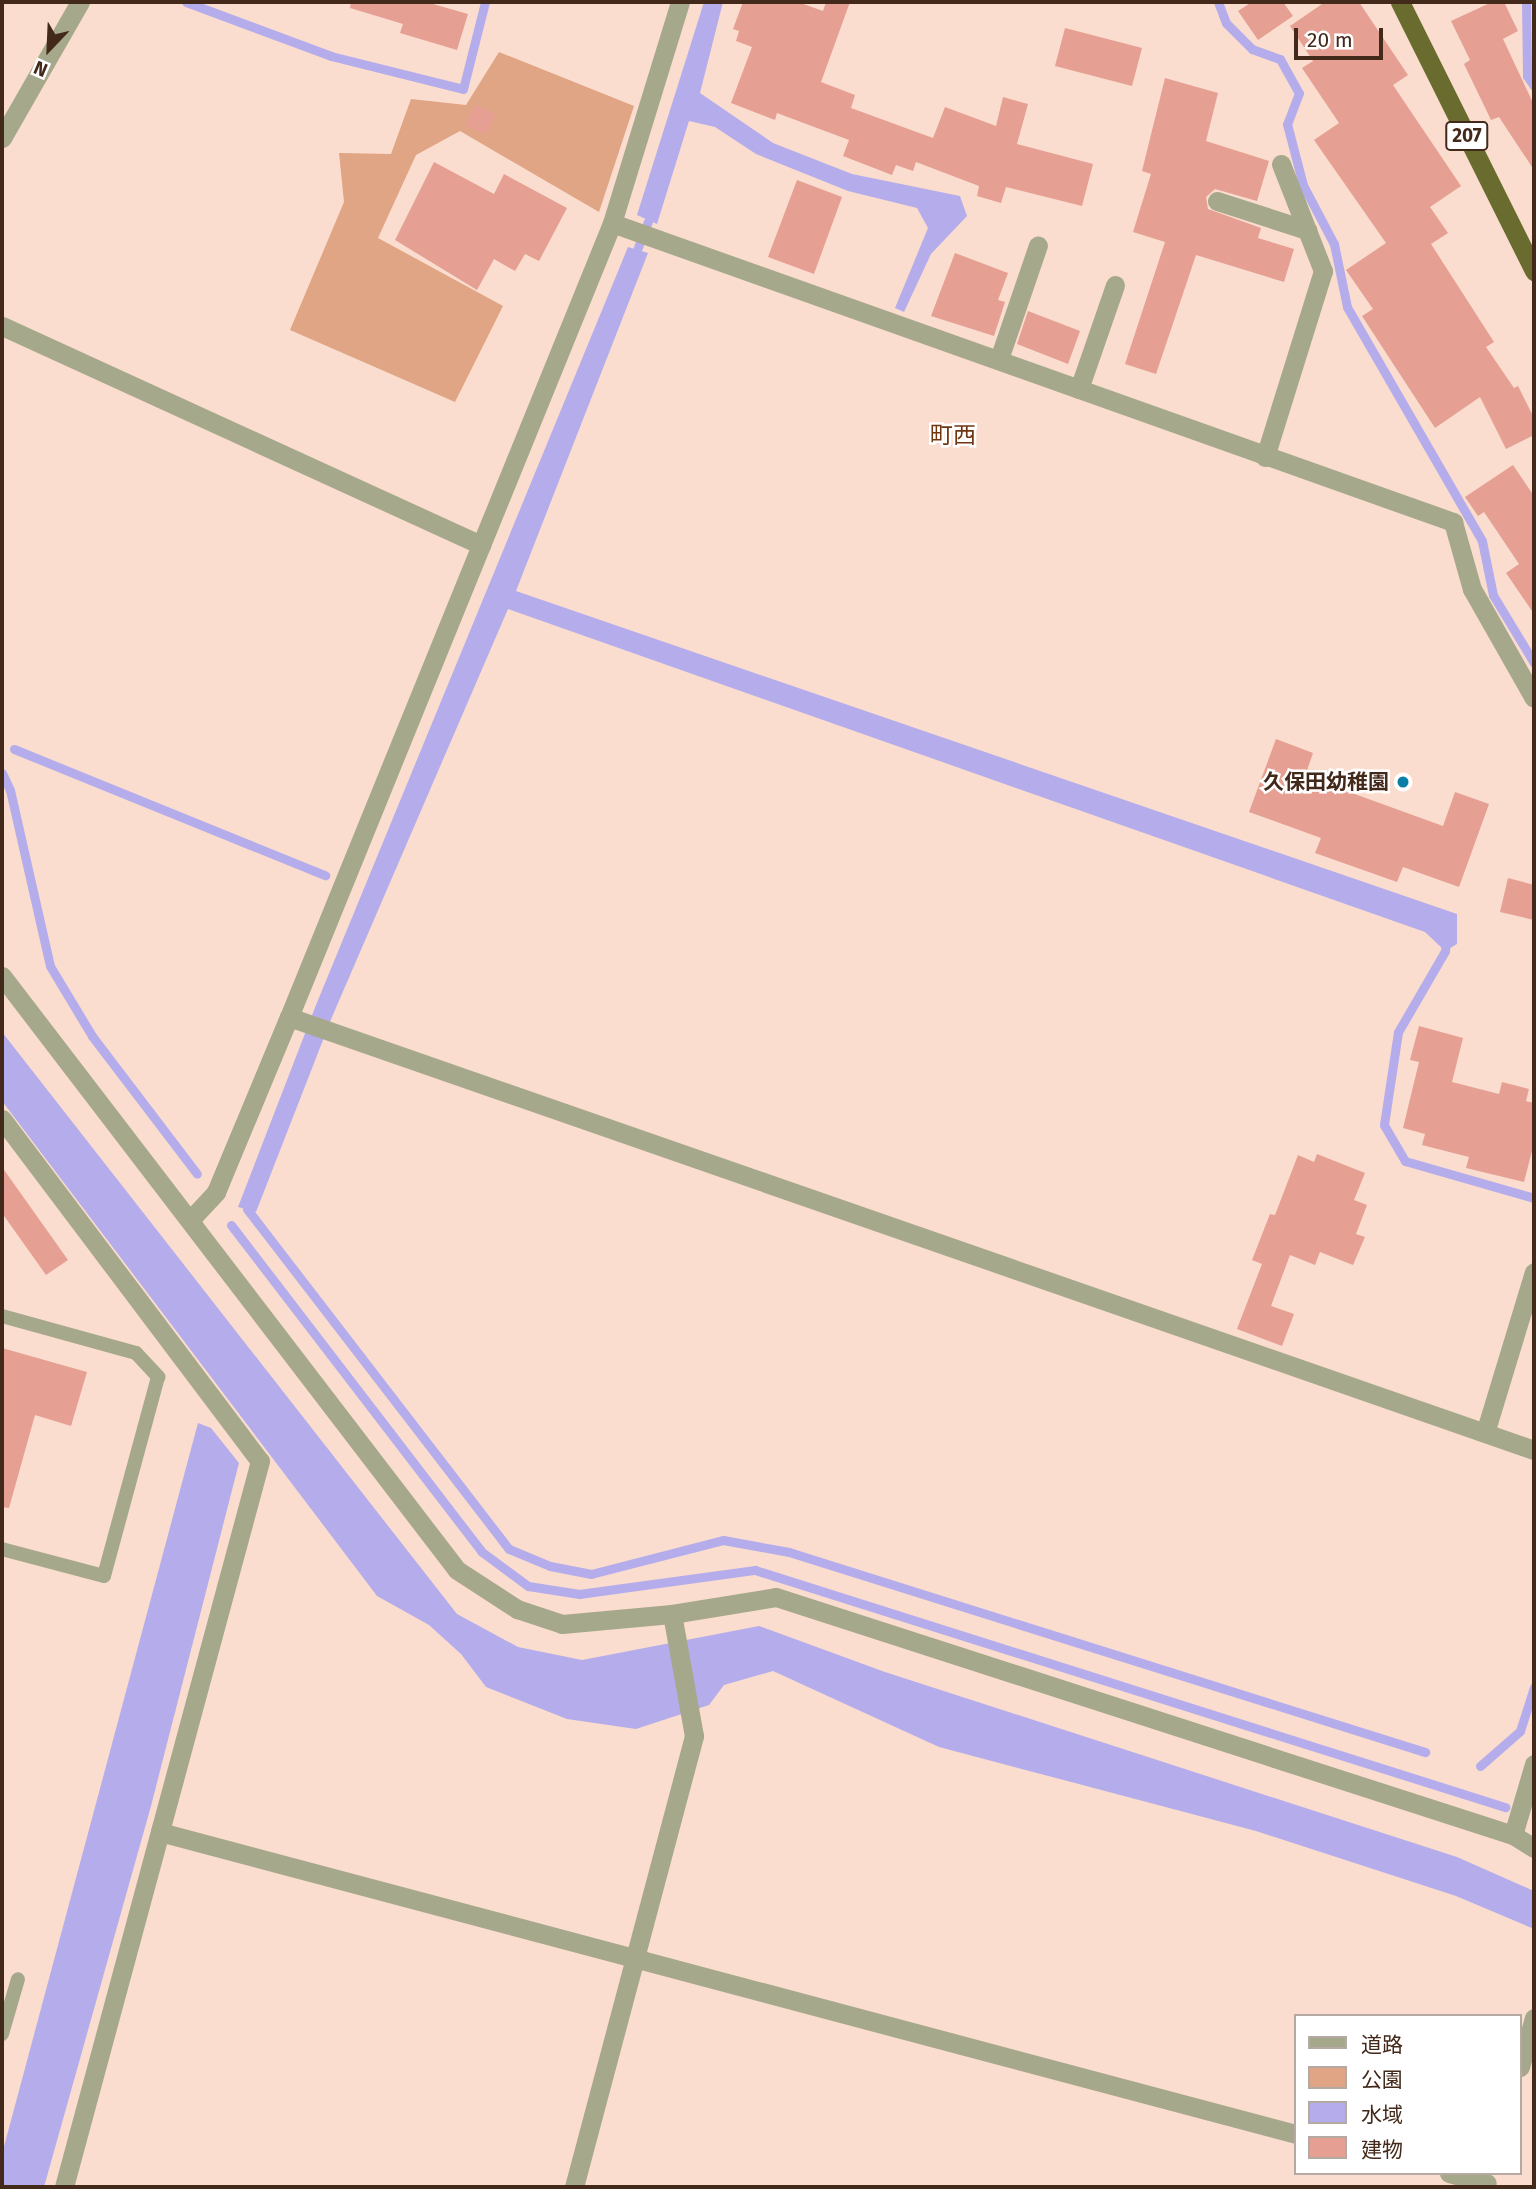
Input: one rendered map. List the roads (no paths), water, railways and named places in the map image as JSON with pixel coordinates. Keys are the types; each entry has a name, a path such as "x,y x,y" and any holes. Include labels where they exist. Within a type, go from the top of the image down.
{"highway":[{"name":"207","path":"1400,2 1534,271"}],"street":[{"path":"2,138 80,2"},
{"path":"191,1219 216,1192 295,1019 481,545 612,223 680,2"},
{"path":"1265,457 1323,271 1280,164"},
{"path":"1217,201 1307,230"},
{"path":"612,223 1453,522 1472,589 1534,698"},
{"path":"999,359 1038,245"},
{"path":"1079,389 1115,285"},
{"path":"2,326 481,545"},
{"path":"4,983 191,1219 457,1570 517,1609 562,1624 672,1614 776,1597 1513,1835 1534,1848"},
{"path":"295,1019 1534,1450"},
{"path":"2,1119 260,1461 64,2187"},
{"path":"1485,1433 1534,1272"},
{"path":"574,2187 694,1736 672,1614"},
{"path":"1513,1835 1534,1764"},
{"path":"160,1832 635,1961 1294,2133"},
{"path":"1522,2060 1534,2018"},
{"path":"1458,2175 1487,2181"}],"lane":[{"path":"2,1316 136,1353 158,1377 104,1576 2,1549"},
{"path":"2,2034 4,2019 18,1979"}],"water":[{"path":"704,2 723,2 700,93 773,143 852,174 960,196 967,216 931,254 904,312 895,308 928,228 917,208 848,191 756,154 715,127 689,121 657,224 637,215"},
{"path":"628,247 648,253 516,591 1457,914 1457,944 1445,951 1425,932 508,609 332,1017 256,1212 238,1207 316,1005"},
{"path":"2,1032 457,1614 518,1647 582,1660 759,1626 885,1672 1457,1857 1534,1891 1534,1929 1456,1896 1256,1831 939,1747 773,1671 724,1685 709,1705 636,1729 567,1719 486,1687 461,1654 429,1625 377,1596 2,1101"},
{"path":"198,1423 211,1428 239,1463 151,1806 44,2187 2,2187 2,2154"}],"waterway":[{"path":"186,2 331,56 463,89 485,2"},
{"path":"1218,2 1226,23 1252,49 1280,59 1299,93 1287,124 1303,185 1334,244 1347,307 1482,541 1493,595 1534,663"},
{"path":"1526,2 1527,76 1534,86"},
{"path":"637,250 648,221"},
{"path":"14,749 325,875"},
{"path":"2,773 10,790 50,966 92,1036 197,1174"},
{"path":"1446,940 1445,951 1398,1032 1384,1125 1405,1161 1534,1198"},
{"path":"247,1209 509,1549 550,1566 591,1574 723,1540 789,1552 1425,1752"},
{"path":"231,1225 482,1552 528,1586 579,1594 755,1570 1505,1807"},
{"path":"1480,1766 1520,1731 1534,1687"}],"place":[{"name":"久保田幼稚園","path":"1403,782"}],"district":[{"name":"町西","path":"953,435"}]}
